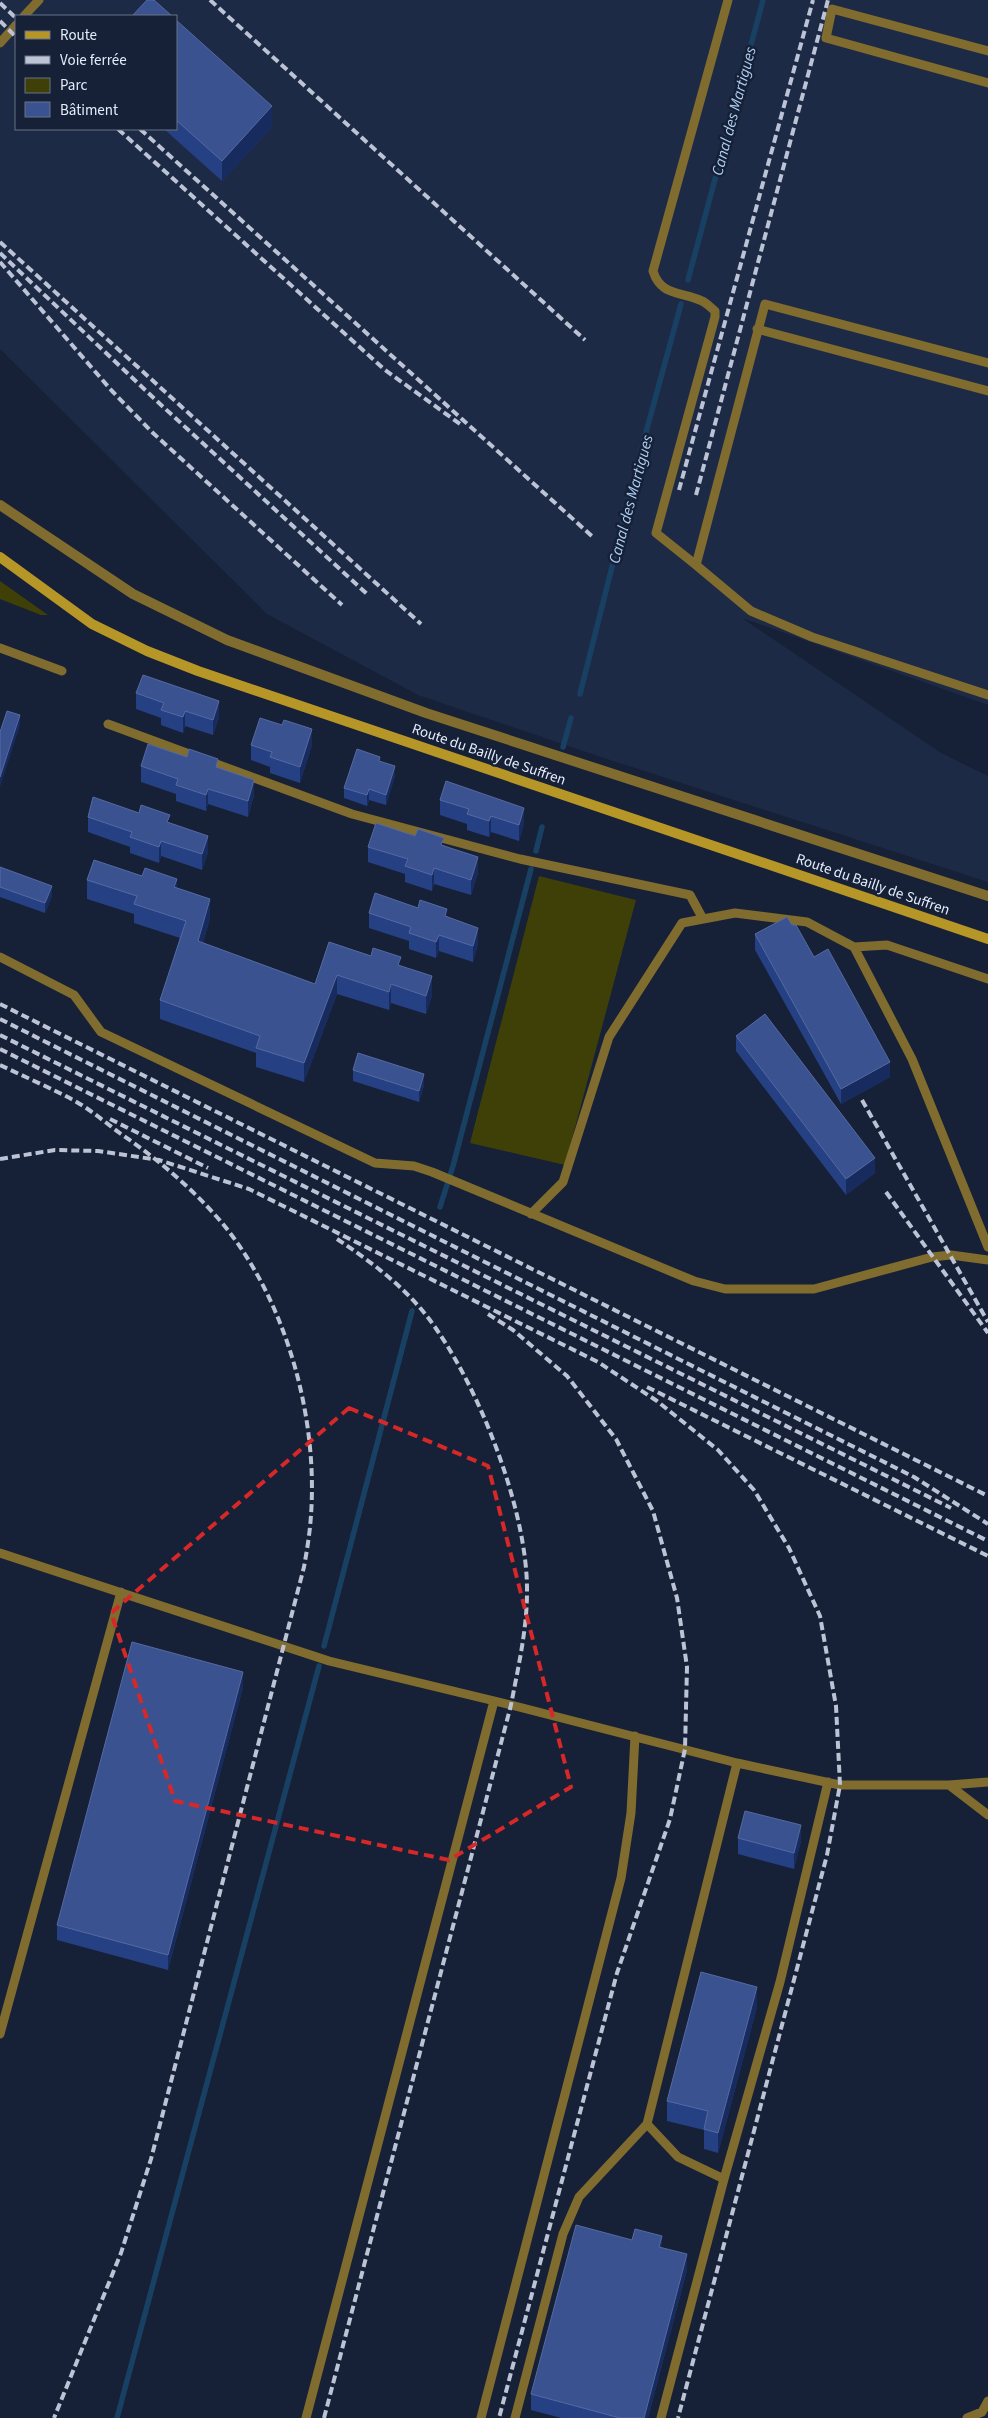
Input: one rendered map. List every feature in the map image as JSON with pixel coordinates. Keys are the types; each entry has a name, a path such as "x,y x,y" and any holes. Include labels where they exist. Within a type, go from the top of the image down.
{"main road":[{"name":"Route du Bailly de Suffren","path":"0,557 92,624 147,651 988,939"}],"street":[{"path":"0,505 133,594 227,640 426,713 988,896"}],"lane":[{"path":"25,15 39,0"},
{"path":"728,0 653,272 656,282 667,290 702,301 715,311 716,317 656,533 751,611 812,637 988,696"},
{"path":"988,51 834,5 826,38 988,83"},
{"path":"0,44 15,26"},
{"path":"696,565 765,304 988,362"},
{"path":"757,329 988,390"},
{"path":"0,648 62,670"},
{"path":"108,724 352,814 520,859 690,894 703,919"},
{"path":"531,1214 564,1182 609,1037 682,924 735,913 807,922 854,948 912,1059 988,1247"},
{"path":"854,948 887,945 988,979"},
{"path":"0,957 74,995 101,1032 375,1164 414,1166 432,1172 694,1281 725,1288 814,1288 932,1257 951,1255 988,1260"},
{"path":"0,1553 329,1661 737,1763 840,1785 949,1785 988,1782"},
{"path":"0,2034 122,1592"},
{"path":"306,2418 494,1701"},
{"path":"481,2418 621,1878 631,1813 635,1736"},
{"path":"515,2418 563,2234 579,2197 647,2124 737,1763"},
{"path":"662,2418 724,2179 780,1982 828,1782"},
{"path":"949,1785 988,1815"},
{"path":"647,2124 678,2157 724,2179"},
{"path":"967,2418 982,2415 988,2401"}],"highlighted area":[{"path":"349,1408 488,1466 571,1787 449,1860 175,1801 111,1613"}],"shaded area":[{"path":"0,0 988,0 988,705 742,618 941,753 988,776 988,882 598,756 418,695 267,614 0,349"}],"green space":[{"path":"0,581 48,615 41,615 0,599"},
{"path":"539,876 636,900 565,1165 470,1143"}],"building":[{"path":"147,0 154,0 171,15 133,15"},
{"path":"178,22 272,106 222,161 178,122"},
{"path":"143,675 219,701 213,720 185,711 183,717 161,710 164,703 136,693"},
{"path":"7,711 20,715 0,777 0,732"},
{"path":"260,718 282,725 284,720 312,729 300,767 270,757 272,752 251,745"},
{"path":"148,744 187,757 189,749 218,759 216,767 254,780 248,801 208,789 206,795 176,785 178,779 141,766"},
{"path":"357,749 380,757 379,761 395,766 386,795 369,789 367,795 344,788"},
{"path":"446,781 524,808 519,825 491,816 489,821 467,814 469,809 440,800"},
{"path":"93,797 139,813 141,805 170,815 167,822 208,836 202,854 161,841 159,847 130,837 132,832 88,817"},
{"path":"376,823 415,836 418,829 444,838 441,845 478,857 471,880 434,868 432,875 405,866 408,859 368,847"},
{"path":"94,860 142,876 145,868 177,879 174,887 210,899 198,941 315,984 329,942 371,956 373,948 401,957 398,965 432,976 426,996 391,984 389,992 337,975 304,1063 256,1048 260,1036 160,1000 186,921 134,904 137,896 87,880"},
{"path":"0,867 52,886 45,903 0,887"},
{"path":"375,893 418,908 420,900 447,909 445,916 478,928 473,946 439,935 436,942 409,933 411,927 369,913"},
{"path":"787,917 792,925 796,925 814,957 828,949 890,1062 841,1089 755,934"},
{"path":"765,1014 875,1158 846,1179 736,1036"},
{"path":"358,1053 424,1074 419,1091 353,1070"},
{"path":"132,1642 243,1672 168,1955 57,1925"},
{"path":"745,1811 801,1825 794,1853 738,1838"},
{"path":"701,1972 757,1987 718,2133 704,2129 708,2111 667,2101"},
{"path":"576,2225 632,2240 635,2229 662,2236 659,2247 687,2254 644,2418 620,2418 531,2394"}],"waterway":[{"name":"Canal des Martigues","path":"688,280 763,0"},
{"name":"Canal des Martigues","path":"580,694 645,436 681,304"},
{"path":"563,747 571,718"},
{"path":"536,851 542,827"},
{"path":"440,1207 453,1166 531,869"},
{"path":"324,1646 412,1311"},
{"path":"117,2418 319,1666"}],"railway":[{"path":"210,0 585,340"},
{"path":"679,490 813,0"},
{"path":"696,495 828,0"},
{"path":"0,3 15,17"},
{"path":"0,21 15,36"},
{"path":"119,130 385,370 460,424"},
{"path":"141,130 594,538"},
{"path":"0,242 421,624"},
{"path":"0,253 159,403 367,594"},
{"path":"0,262 112,391 153,433 342,605"},
{"path":"0,1004 988,1496"},
{"path":"0,1019 914,1477 988,1524"},
{"path":"0,1035 951,1508"},
{"path":"0,1049 988,1541"},
{"path":"0,1065 66,1096 93,1112 175,1176 223,1224 245,1255 264,1288 280,1324 293,1361 303,1400 312,1477 311,1521 304,1567 151,2159 121,2253 54,2418"},
{"path":"862,1100 988,1322"},
{"path":"110,1119 208,1168"},
{"path":"0,1159 55,1150 98,1151 159,1160 249,1189 598,1362 657,1401 718,1450 754,1490 789,1548 820,1616 836,1706 840,1785 827,1855 678,2418"},
{"path":"886,1192 988,1333"},
{"path":"324,2418 511,1705 524,1635 527,1606 525,1559 519,1523 509,1485 481,1410 463,1374 445,1342 426,1315 406,1293 337,1239"},
{"path":"488,1314 513,1330 567,1376 616,1439 653,1511 677,1598 687,1667 685,1749 670,1819 617,1973 499,2418"},
{"path":"647,1387 988,1556"}]}
